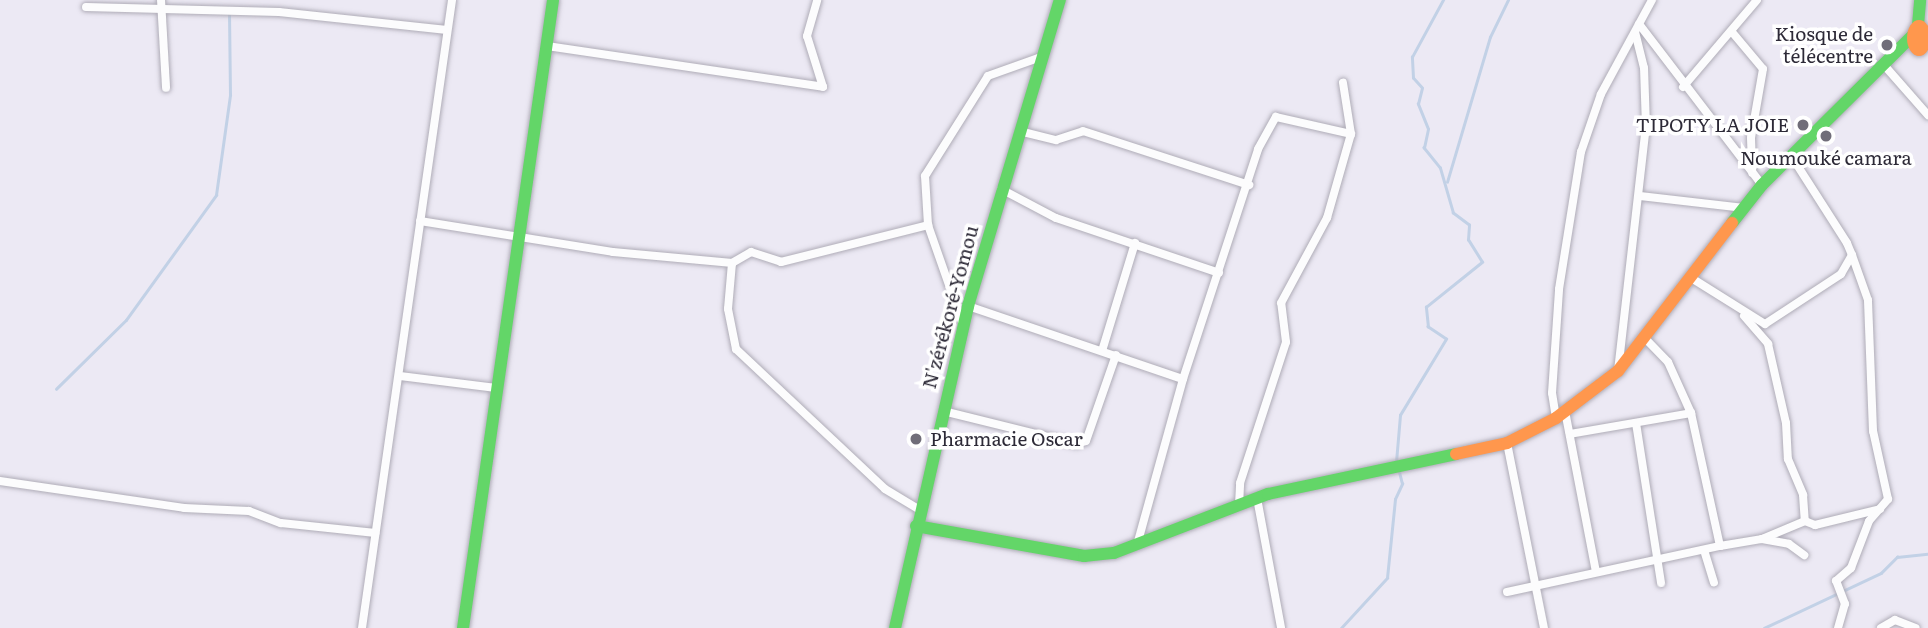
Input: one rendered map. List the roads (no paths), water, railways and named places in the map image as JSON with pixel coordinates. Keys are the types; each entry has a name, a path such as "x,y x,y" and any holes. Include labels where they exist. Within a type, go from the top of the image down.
{"main road":[{"path":"466,628 496,388 553,0"},
{"name":"N'zérékoré-Yomou","path":"895,628 963,324 1001,189 1060,0"},
{"path":"916,526 1084,556 1136,548 1257,498 1507,443 1560,414 1618,371 1647,340 1762,185 1922,29 1920,0"}],"street":[{"path":"362,628 452,0"},
{"path":"547,46 823,87 807,36 817,0"},
{"path":"1596,572 1570,434 1552,393 1559,289 1581,152 1601,94 1652,0"},
{"path":"1683,88 1757,0"},
{"path":"86,7 161,5 279,12 447,30"},
{"path":"161,5 166,88"},
{"path":"1639,24 1683,88 1762,185"},
{"path":"1732,32 1763,69 1751,138 1752,173"},
{"path":"1618,371 1640,196 1645,103 1635,33"},
{"path":"963,324 928,225 925,176 988,76 1041,57"},
{"path":"1884,65 1923,103 1928,115"},
{"path":"1239,505 1240,483 1286,342 1281,303 1327,218 1351,134 1343,82"},
{"path":"1136,548 1183,379 1249,185 1258,149 1276,117 1351,134"},
{"path":"1019,131 1056,140 1083,131 1249,185"},
{"path":"1792,157 1852,255 1868,300 1872,431 1888,499 1869,521 1851,568 1836,581 1845,604 1838,628"},
{"path":"1001,189 1056,218 1219,273"},
{"path":"1640,196 1744,208"},
{"path":"420,221 519,234 613,251 732,263 751,252 781,262 928,225"},
{"path":"1102,351 1135,243"},
{"path":"1693,279 1741,313 1765,324 1779,320 1841,274 1852,255"},
{"path":"732,263 728,309 736,349 885,489 920,510"},
{"path":"968,306 1183,379"},
{"path":"1741,313 1768,344 1805,521"},
{"path":"1647,340 1668,362 1691,414 1720,546"},
{"path":"943,411 1076,443 1086,441 1116,355"},
{"path":"400,376 496,388"},
{"path":"1570,434 1691,414"},
{"path":"1636,423 1661,583"},
{"path":"1507,443 1544,628"},
{"path":"0,481 184,508 249,511 281,523 375,533"},
{"path":"1257,498 1281,628"},
{"path":"1507,592 1762,539 1805,521 1815,525 1881,508"},
{"path":"1762,539 1789,544 1804,555"},
{"path":"1704,550 1714,583"},
{"path":"1881,628 1895,620 1916,628"}],"waterway":[{"path":"1396,462 1400,415 1446,339 1428,327 1426,307 1482,262 1468,240 1469,225 1453,213 1440,168 1424,148 1428,129 1418,104 1422,88 1413,78 1412,57 1443,0"},
{"path":"1447,182 1490,37 1508,0"},
{"path":"56,389 126,320 216,195 230,95 229,14"},
{"path":"1341,628 1387,578 1395,499 1402,484 1399,472"},
{"path":"1764,628 1881,573 1897,557 1928,554"}],"place":[{"name":"Kiosque de télécentre","path":"1887,45"},
{"name":"TIPOTY LA JOIE","path":"1803,125"},
{"name":"Noumouké camara","path":"1826,136"},
{"name":"Pharmacie Oscar","path":"916,439"}]}
